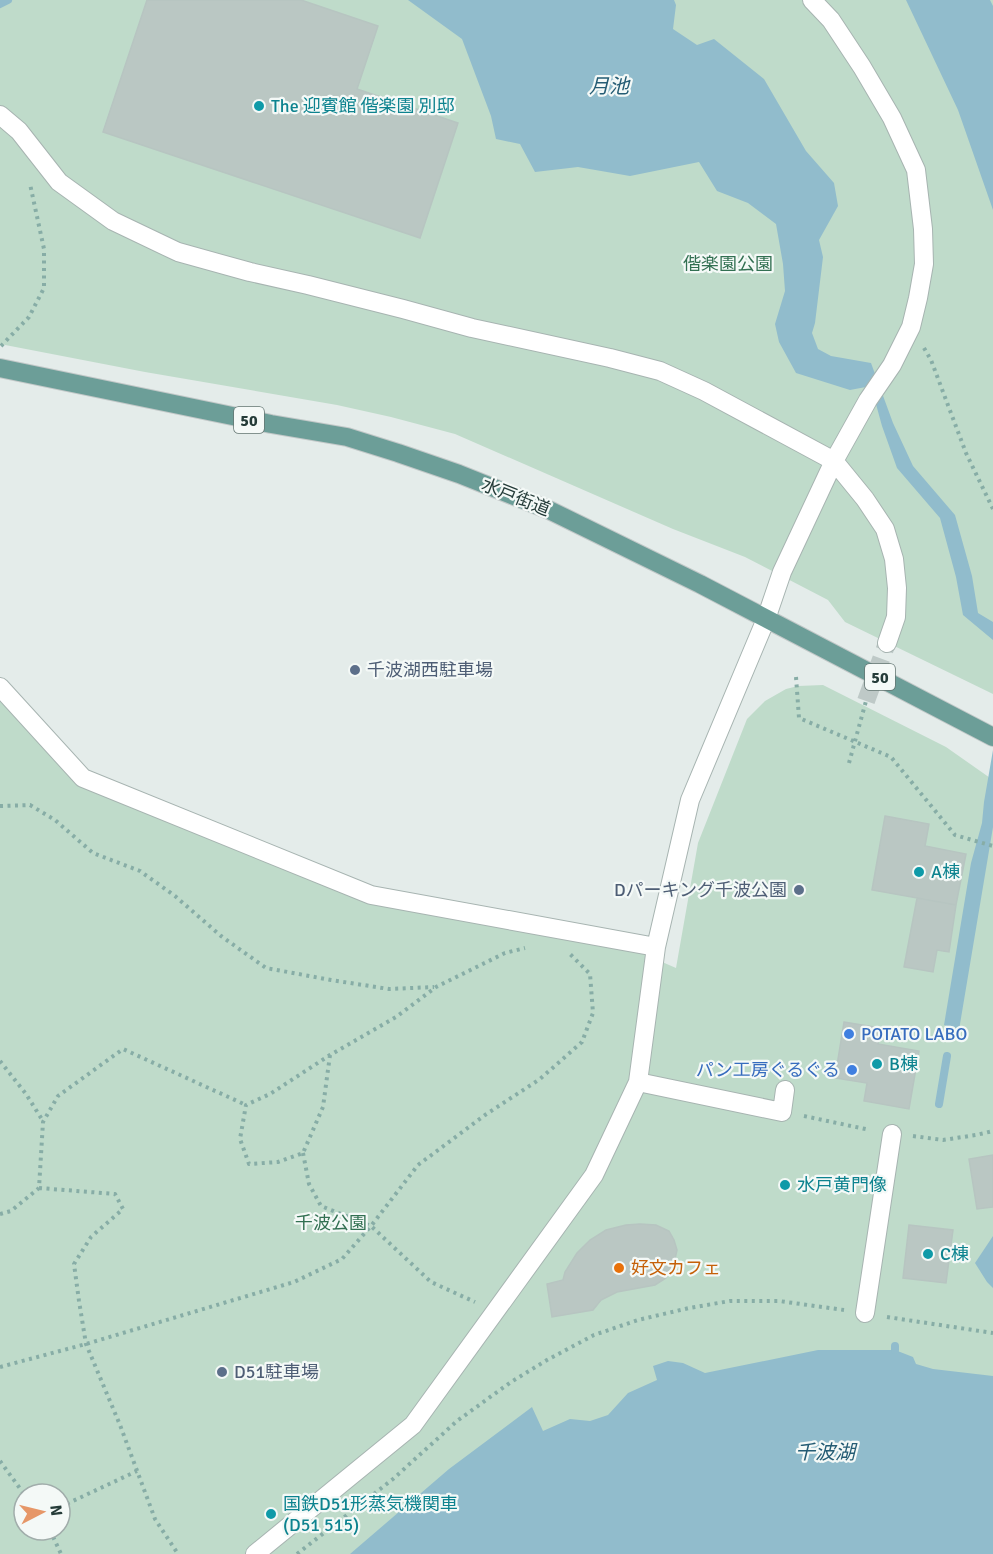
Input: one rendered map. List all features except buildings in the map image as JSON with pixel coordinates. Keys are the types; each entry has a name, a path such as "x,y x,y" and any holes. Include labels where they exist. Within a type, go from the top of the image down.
{"main road":[{"name":"水戸街道","path":"0,368 271,424 347,437 459,474 549,510 828,650 993,737"}],"street":[{"path":"255,1554 413,1425 594,1175 638,1082 656,947 690,800 766,619 782,572 834,460 868,400 892,365 911,327 924,264 923,229 916,170 892,118 862,67 831,20 812,0"},
{"path":"0,115 19,131 59,182 113,221 178,252 472,328 660,371 704,391 834,460 885,529 894,559 897,588 896,617 887,643"},
{"path":"0,687 83,778 371,895 656,947"},
{"path":"638,1082 782,1112 785,1090"},
{"path":"866,1313 892,1134"}],"path":[{"path":"0,348 29,317 44,288 44,249 30,182"},
{"path":"911,327 931,360 966,453 993,509"},
{"path":"796,677 799,718 891,757 955,835 993,846"},
{"path":"849,764 866,700"},
{"path":"0,806 30,806 55,820 93,853 140,871 175,896 221,936 266,968 389,989 436,987"},
{"path":"39,1188 43,1122 58,1096 123,1049 246,1105 270,1094 330,1055 396,1017 436,987 504,953 528,947"},
{"path":"0,1367 294,1282 342,1259 371,1226 418,1165 485,1115 540,1079 582,1042 593,1013 590,974 568,953"},
{"path":"330,1055 323,1107 303,1153 309,1184 321,1206 371,1226 431,1282 494,1311"},
{"path":"0,1061 26,1094 43,1122"},
{"path":"246,1105 240,1139 249,1164 278,1162 303,1153"},
{"path":"782,1112 892,1134 944,1140 976,1136 993,1131"},
{"path":"0,1214 11,1211 39,1188 115,1194 123,1209 91,1237 74,1264 86,1344 155,1519 178,1554"},
{"path":"297,1554 393,1479 466,1415 511,1382 594,1335 638,1320 729,1301 779,1301 993,1333"},
{"path":"0,1461 15,1482"},
{"path":"72,1501 137,1471"}],"green space":[{"name":"偕楽園公園","path":"0,0 993,0 993,694 845,622 828,600 745,557 673,529 455,434 337,405 0,344"},
{"name":"千波公園","path":"823,685 946,747 993,780 993,1554 0,1554 0,687 84,778 371,895 639,952 676,968 698,843 747,719 765,701 786,689"}],"water":[{"name":"月池","path":"408,0 674,0 676,5 673,29 697,45 714,39 764,79 806,151 834,183 838,206 819,240 823,257 812,333 818,349 831,356 871,363 893,423 913,466 955,515 972,576 978,613 993,622 993,640 963,615 956,577 940,518 897,468 871,386 850,390 796,373 779,342 775,324 785,291 776,224 748,203 717,191 699,162 630,176 578,167 535,172 520,144 496,139 491,116 462,39"},
{"path":"906,0 990,0 993,6 993,210 958,110"},
{"path":"993,750 993,827 959,1030 944,1025 971,863 982,823"},
{"path":"993,1236 993,1288 975,1263"},
{"name":"千波湖","path":"818,1350 895,1350 913,1357 916,1364 933,1369 993,1376 993,1554 350,1554 449,1469 532,1407 543,1431 570,1419 590,1421 608,1415 628,1393 657,1380 653,1366 668,1361 683,1363 705,1373"}],"waterway":[{"path":"0,4 8,0"},
{"path":"939,1104 947,1056"}],"tunnel":[{"path":"866,701 887,643"}],"place":[{"name":"The 迎賓館 偕楽園 別邸","path":"259,106"},
{"name":"千波湖西駐車場","path":"355,670"},
{"name":"A棟","path":"919,872"},
{"name":"Dパーキング千波公園","path":"799,890"},
{"name":"POTATO LABO","path":"849,1034"},
{"name":"B棟","path":"877,1064"},
{"name":"パン工房ぐるぐる","path":"852,1070"},
{"name":"水戸黄門像","path":"785,1185"},
{"name":"C棟","path":"928,1254"},
{"name":"好文カフェ","path":"619,1268"},
{"name":"D51駐車場","path":"222,1372"},
{"name":"国鉄D51形蒸気機関車 (D51 515)","path":"271,1514"}]}
